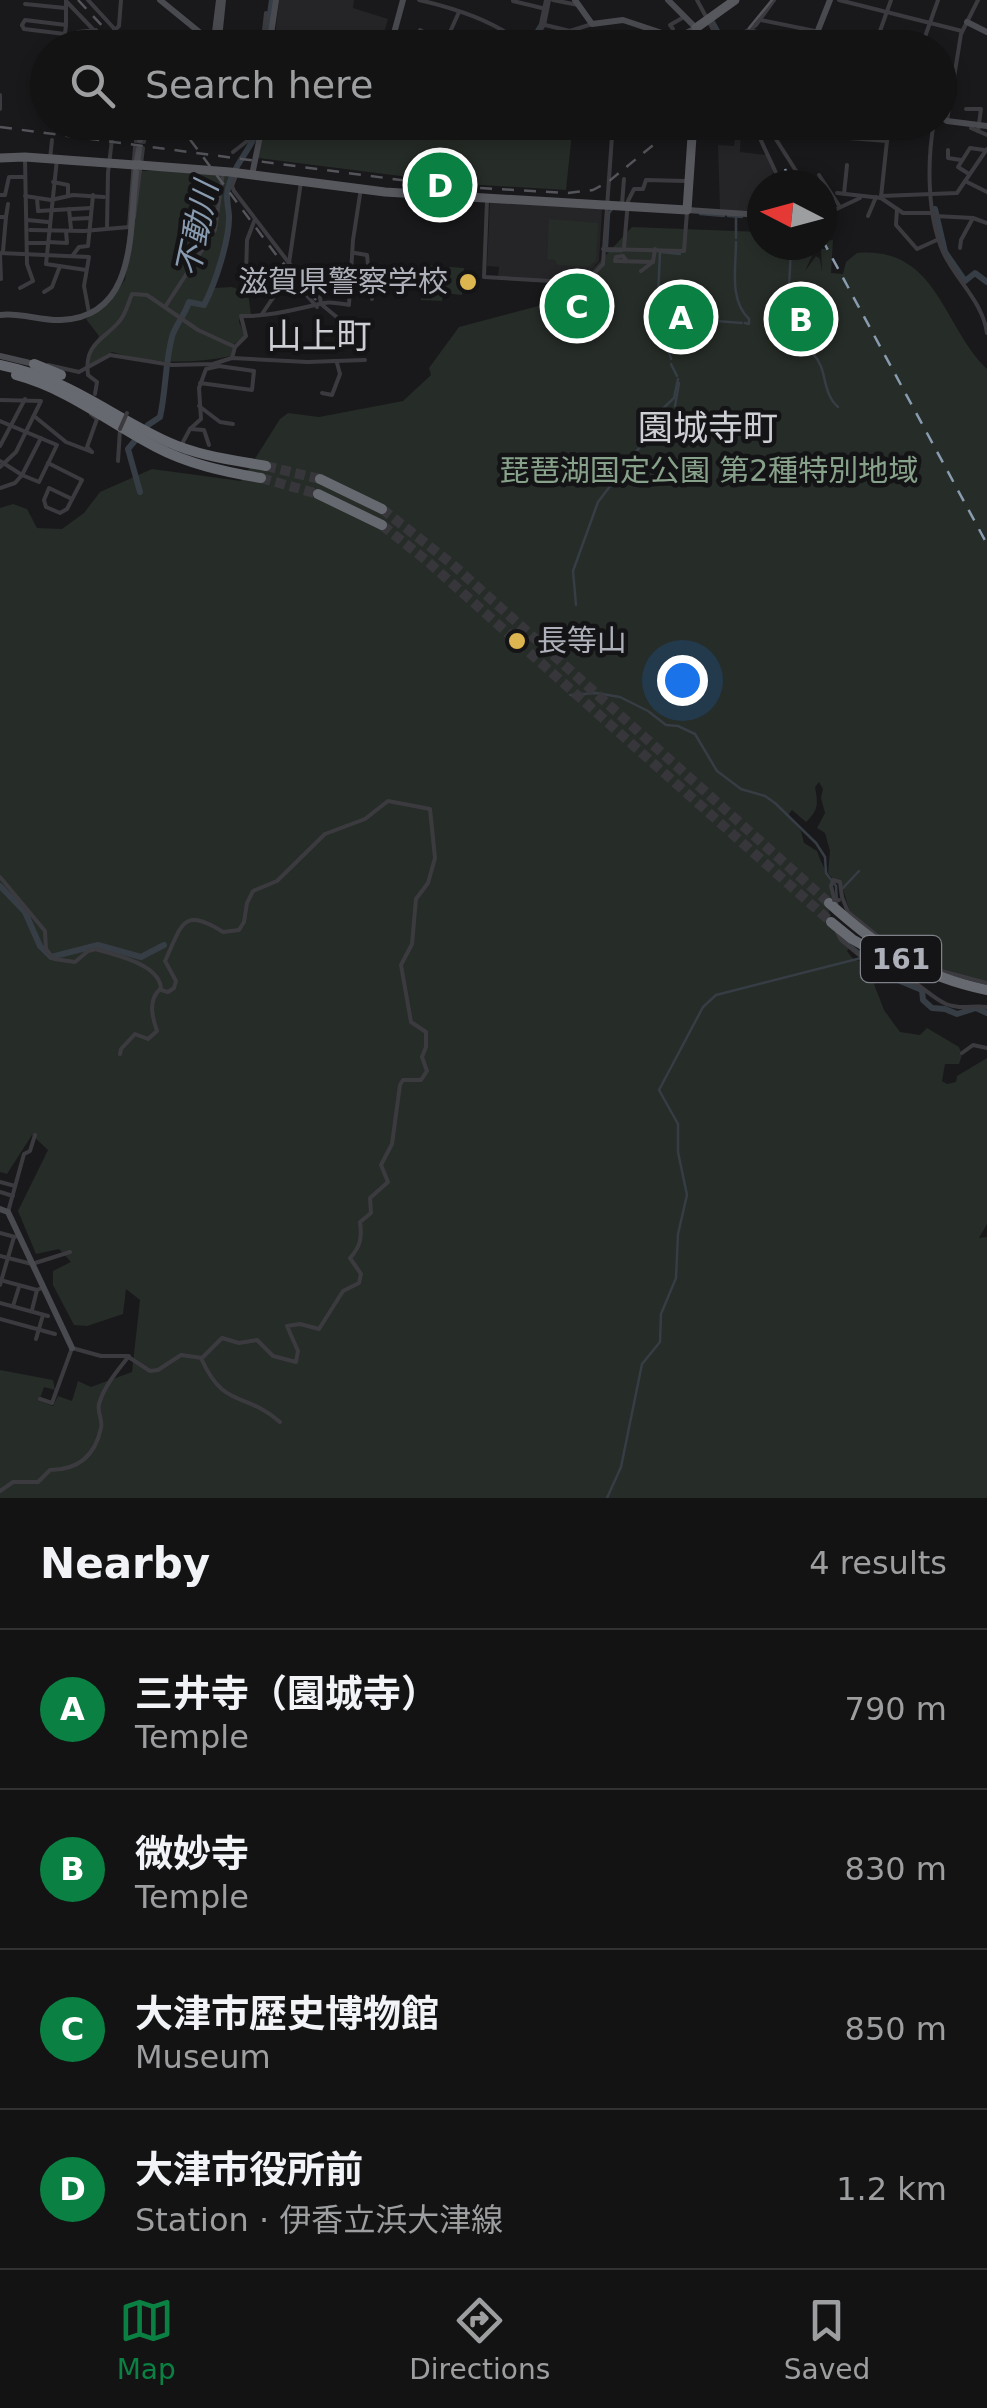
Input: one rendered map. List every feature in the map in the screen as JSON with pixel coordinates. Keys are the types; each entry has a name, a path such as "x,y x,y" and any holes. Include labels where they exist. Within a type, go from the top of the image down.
{"highway":[{"path":"34,364 76,383 135,430"},
{"path":"0,368 57,380 106,406"},
{"path":"0,368 68,394 184,459 262,478"},
{"path":"149,438 266,466"},
{"path":"320,479 382,509"},
{"path":"318,494 382,526"},
{"name":"161","path":"836,901 868,938 909,964 987,989"},
{"name":"161","path":"834,927 886,960 929,979 987,989"}],"main road":[{"path":"702,30 703,23 730,2"},
{"path":"0,158 232,172 361,188 606,204 626,209 687,210 692,140"}],"street":[{"path":"65,30 66,0"},
{"path":"66,0 93,30"},
{"path":"88,0 117,29"},
{"path":"117,29 120,0"},
{"path":"218,30 221,0"},
{"path":"267,30 276,0"},
{"path":"395,30 403,0"},
{"path":"419,0 500,30"},
{"path":"550,0 577,2 592,24"},
{"path":"540,30 544,25 544,8 550,0"},
{"path":"544,16 550,0"},
{"path":"668,0 684,17 703,23"},
{"path":"697,0 703,23 709,30"},
{"path":"750,30 774,0"},
{"path":"839,0 862,2 962,31"},
{"path":"880,30 891,0"},
{"path":"927,30 938,0"},
{"path":"957,61 962,31 978,0"},
{"path":"513,1 544,8"},
{"path":"817,30 827,1"},
{"path":"166,2 195,30"},
{"path":"25,4 66,8"},
{"path":"451,30 459,12"},
{"path":"673,30 670,25 684,17"},
{"path":"32,30 24,29 25,20 66,25"},
{"path":"576,30 622,20 656,30"},
{"path":"761,20 812,30"},
{"path":"967,22 987,32"},
{"path":"691,30 703,23"},
{"path":"544,25 563,30"},
{"path":"0,94 0,108"},
{"path":"966,109 982,109 979,128 987,135"},
{"path":"52,140 53,182 46,264 86,270"},
{"path":"107,228 112,140"},
{"path":"1,314 63,320 89,314 102,306 122,282 141,140"},
{"path":"233,152 251,140"},
{"path":"252,175 256,140"},
{"path":"488,196 483,274 486,278 585,283 602,264 612,140"},
{"path":"761,140 774,170"},
{"path":"776,140 795,170"},
{"path":"823,147 824,140"},
{"path":"868,216 880,197 887,141 874,140"},
{"path":"931,140 932,194 939,240 946,258 981,305 987,330"},
{"path":"837,194 880,197 957,193 986,150 970,148 961,160 958,167 969,174"},
{"path":"948,150 948,158 961,160"},
{"path":"20,288 33,282 26,264 26,157"},
{"path":"610,165 621,166"},
{"path":"844,194 847,166"},
{"path":"232,172 232,187 289,264 320,297 319,306"},
{"path":"165,307 216,230 232,172"},
{"path":"0,196 5,195 9,177 26,176"},
{"path":"624,178 624,248"},
{"path":"262,314 289,264 301,180"},
{"path":"644,189 646,180 690,181"},
{"path":"965,181 987,192"},
{"path":"53,182 68,185 68,196"},
{"path":"232,358 235,347 246,336 242,316 350,304 361,188"},
{"path":"608,188 623,188"},
{"path":"626,209 634,189 651,190"},
{"path":"25,196 51,200 68,196 107,198"},
{"path":"73,256 79,247 88,246 94,196"},
{"path":"837,209 864,196"},
{"path":"880,197 903,213 973,218 987,223"},
{"path":"37,198 36,210 106,212"},
{"path":"837,203 840,208"},
{"path":"2,280 3,217 8,204"},
{"path":"28,243 67,242 69,209"},
{"path":"897,209 896,224 917,249 939,240"},
{"path":"603,249 684,251 687,210 747,214"},
{"path":"70,219 90,218"},
{"path":"960,248 973,218"},
{"path":"246,274 247,240 255,219"},
{"path":"27,220 49,222"},
{"path":"28,230 130,227"},
{"path":"929,232 937,230"},
{"path":"641,271 653,262 655,249"},
{"path":"1,253 88,257 84,286 89,314"},
{"path":"354,253 367,254 372,299"},
{"path":"626,260 653,262"},
{"path":"44,292 52,287 60,266"},
{"path":"285,272 319,306 351,330"},
{"path":"369,274 383,286"},
{"path":"95,394 97,382 86,369 90,347 119,322 132,294 148,295 182,321 235,347"},
{"path":"0,356 78,372 110,355 172,366 221,364 254,371 252,390 200,383"},
{"path":"183,442 190,429 199,423 200,383 206,369 232,358 337,363 364,360"},
{"path":"322,394 332,395 340,374 337,363"},
{"path":"0,446 24,399"},
{"path":"0,400 41,401 16,452 1,464 72,499"},
{"path":"34,416 66,442 92,452 87,446 98,419 88,413 91,405"},
{"path":"199,406 220,422 232,424"},
{"path":"118,460 120,429 126,413"},
{"path":"0,420 56,445 39,482"},
{"path":"190,429 204,430 209,445"},
{"path":"0,488 15,483 22,475 41,438"},
{"path":"48,463 82,480 60,513 46,507 44,500 49,488"},
{"path":"34,1135 30,1151 24,1154 13,1196 4,1210 72,1348 101,1356 129,1356 150,1371 181,1355 201,1358 225,1338 240,1343 257,1340 274,1356 298,1362 298,1350 287,1326 319,1329 344,1292 360,1282 360,1274 350,1258 359,1248 363,1232 360,1224 370,1213 370,1198 388,1182 381,1166 392,1144 400,1084 403,1080 420,1080 427,1071 422,1057 427,1036 425,1030 411,1022 402,965 412,944 416,899 428,883 435,861 431,810 388,801 365,819 325,834 276,881 253,891 246,902 243,925 236,931 224,932 204,920 186,921 176,931 165,961 176,978 176,986 169,992 160,989"},
{"path":"0,877 45,931 46,949 54,959 74,962 96,950 154,972 160,979 152,1016 157,1031 148,1039 135,1034 120,1054"},
{"path":"834,927 841,940 874,970 921,984 949,1004 965,1008 987,1006"},
{"path":"962,1053 974,1045 987,1048"},
{"path":"0,1182 16,1186"},
{"path":"0,1192 13,1196"},
{"path":"0,1233 16,1236"},
{"path":"16,1236 0,1282 40,1289"},
{"path":"0,1256 32,1264 70,1252"},
{"path":"14,1306 19,1285"},
{"path":"31,1312 40,1289"},
{"path":"0,1302 46,1316 36,1338"},
{"path":"0,1319 55,1334"},
{"path":"40,1399 52,1404 72,1348"},
{"path":"0,1491 19,1481 38,1482 50,1470 69,1470 91,1454 101,1426 99,1405 118,1368 129,1356"},
{"path":"201,1358 221,1391 249,1402 280,1422"}],"shaded area":[{"path":"279,0 354,0 353,8 388,19 385,30 276,30"},
{"path":"735,140 741,140 740,152 766,155 773,170 747,170 747,212 720,210 718,145 734,146"},
{"path":"490,202 602,209 599,261 581,282 498,277 499,267 487,266"}],"green space":[{"path":"262,140 571,140 566,190 464,184 258,158"},
{"path":"142,171 234,174 230,186 231,215 214,288 232,287 248,293 251,315 240,315 239,322 245,336 234,344 231,356 171,362 112,352 89,365 99,336 86,319 103,307 125,280"},
{"path":"549,219 598,223 596,260 589,267 558,265 547,259"},
{"name":"琵琶湖国定公園 第2種特別地域","path":"632,227 747,231 747,260 810,260 805,271 813,260 820,260 822,272 821,260 832,260 831,273 843,274 846,262 857,253 884,254 905,262 921,275 987,369 987,982 918,962 850,913 841,882 828,873 830,851 825,833 817,828 825,813 819,782 810,818 806,822 792,810 788,815 801,831 804,843 817,851 830,881 834,897 829,911 834,929 850,947 847,951 854,960 873,963 880,975 874,984 884,1010 900,1032 920,1035 927,1028 959,1047 959,1064 945,1064 942,1081 947,1084 956,1082 957,1076 987,1058 987,1224 979,1238 987,1237 987,1498 0,1498 0,1370 53,1380 55,1390 44,1387 39,1401 53,1406 58,1396 72,1401 78,1381 91,1387 132,1372 140,1300 126,1289 123,1314 87,1326 74,1325 53,1285 53,1271 71,1262 59,1249 36,1254 18,1211 48,1150 32,1135 7,1174 0,1172 0,508 13,504 27,509 37,528 62,529 84,513 100,492 152,469 241,481 280,419 288,413 319,417 403,401 431,375 429,368 459,327 565,299"},
{"path":"424,265 464,268 462,295 443,293 442,301 421,300"}],"waterway":[{"name":"不動川","path":"268,30 272,0"},
{"path":"712,22 716,30"},
{"path":"538,30 541,26"},
{"name":"不動川","path":"140,492 128,449 160,417 173,333 189,302 204,305 213,285 227,236 228,189 252,140"},
{"path":"607,246 612,209"},
{"path":"935,209 945,252 965,281 975,273 987,282"},
{"path":"700,214 724,216"},
{"path":"728,216 742,217"},
{"path":"736,218 736,238"},
{"path":"736,242 736,293 749,319 749,324 745,323"},
{"path":"607,251 622,251"},
{"path":"654,306 660,252"},
{"path":"661,252 680,254"},
{"path":"790,260 789,287 807,316 812,350"},
{"path":"655,314 660,330"},
{"path":"716,321 742,323"},
{"path":"663,331 671,359"},
{"path":"813,354 838,407"},
{"path":"671,364 677,376"},
{"path":"576,605 573,571 598,502 643,443 653,418 674,398 678,379"},
{"path":"675,406 679,383"},
{"path":"570,695 596,693 620,697 666,725 695,734 717,771 741,789 775,803 816,843 825,857 826,873 836,886 837,904"},
{"path":"843,888 859,871"},
{"path":"0,886 25,912 40,946 51,957 98,945 141,957 164,945"},
{"path":"843,939 864,956"},
{"path":"607,1498 621,1467 642,1364 660,1342 661,1314 676,1278 678,1234 687,1195 678,1152 678,1124 659,1090 703,1007 716,995 865,957"},
{"path":"865,957 893,978 922,990 923,1000 932,1008 957,1014 976,1008 987,1013"}],"ferry route":[{"path":"833,260 987,544"}],"tunnel":[{"path":"266,466 320,479"},
{"path":"261,478 318,494"},
{"path":"382,509 452,564 829,903"},
{"path":"382,525 831,922"}],"tram line":[{"path":"749,28 772,0"}],"railway":[{"path":"78,0 106,30"},
{"path":"744,30 749,27"},
{"path":"0,127 30,131"},
{"path":"98,140 446,186 568,193 593,190 608,182 659,140"},
{"path":"190,140 277,256 316,300"}],"place":[{"name":"大津市役所前","path":"440,185"},
{"name":"滋賀県警察学校","path":"468,282"},
{"name":"大津市歴史博物館","path":"577,306"},
{"name":"三井寺（園城寺）","path":"681,317"},
{"name":"微妙寺","path":"801,319"},
{"name":"長等山","path":"517,641"}],"district":[{"name":"山上町","path":"319,336"},
{"name":"園城寺町","path":"708,428"}]}
